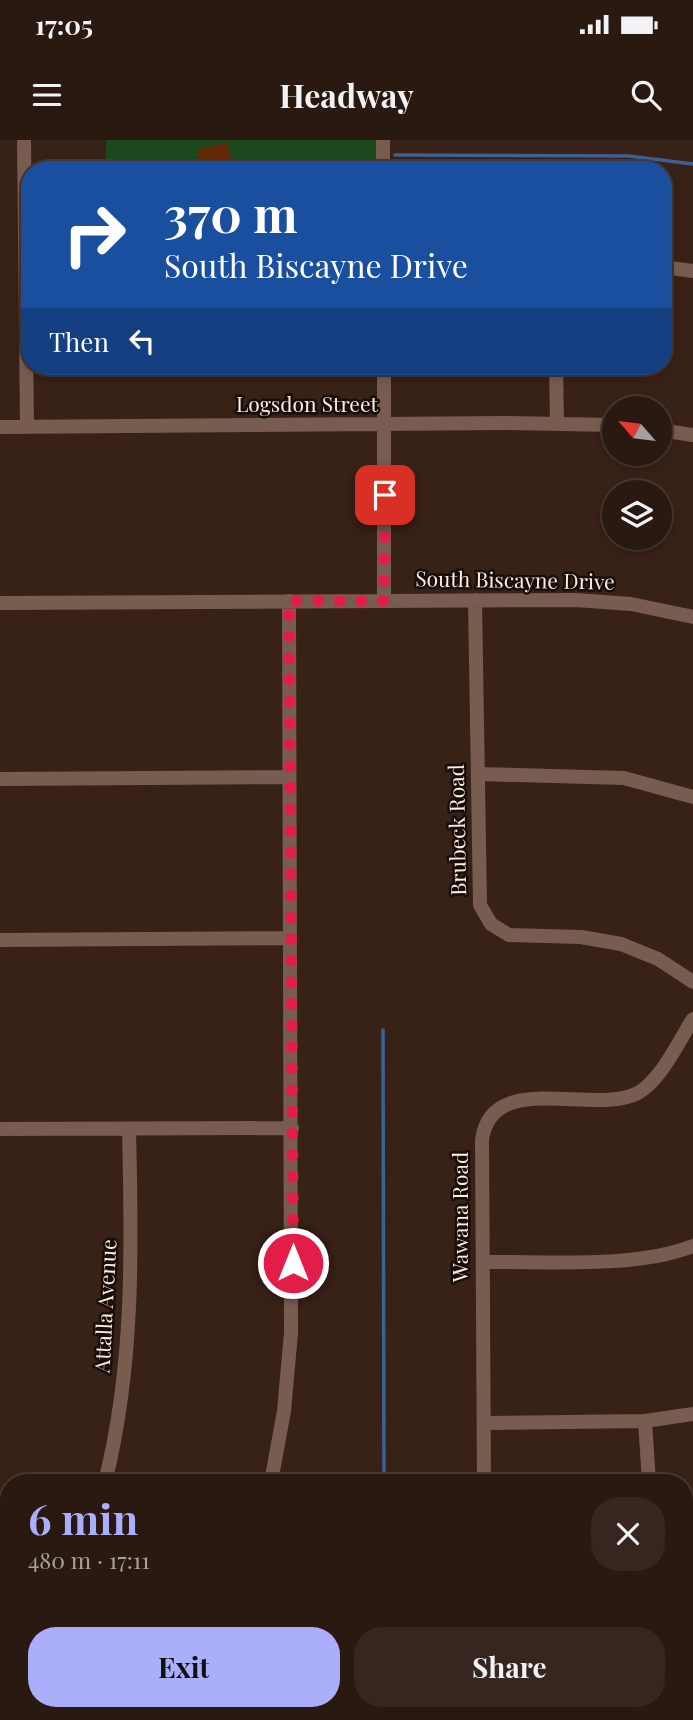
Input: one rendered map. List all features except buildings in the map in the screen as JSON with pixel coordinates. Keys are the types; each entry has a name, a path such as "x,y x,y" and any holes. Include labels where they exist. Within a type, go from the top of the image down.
{"street":[{"path":"24,140 24,161"},
{"path":"383,140 383,161"},
{"path":"672,268 693,271"},
{"path":"26,375 27,427"},
{"path":"384,375 384,601"},
{"path":"556,375 556,424"},
{"name":"Logsdon Street","path":"0,427 602,425"},
{"path":"672,432 693,435"},
{"name":"South Biscayne Drive","path":"0,603 475,600 604,602 693,617"},
{"name":"Brubeck Road","path":"475,600 480,905 491,925 509,935 581,937 621,944 657,960 693,982"},
{"path":"272,1474 284,1411 291,1333 289,601"},
{"path":"478,774 624,778 693,797"},
{"path":"0,779 289,777"},
{"path":"0,940 290,938"},
{"name":"Wawana Road","path":"484,1474 482,1140 485,1126 498,1108 516,1101 619,1098 639,1092 656,1076 693,1019"},
{"path":"0,1129 292,1128"},
{"name":"Attalla Avenue","path":"107,1474 121,1404 128,1340 131,1277 129,1130"},
{"path":"483,1262 622,1260 662,1255 693,1246"},
{"path":"485,1423 645,1421 693,1414"},
{"path":"645,1421 648,1474"}],"green space":[{"path":"106,140 376,140 376,161 106,161"}],"waterway":[{"path":"395,155 629,156 669,161"},
{"path":"672,161 693,164"},
{"path":"383,1030 384,1474"}],"route":[{"path":"293,1263 289,601 384,601 385,495"}]}
